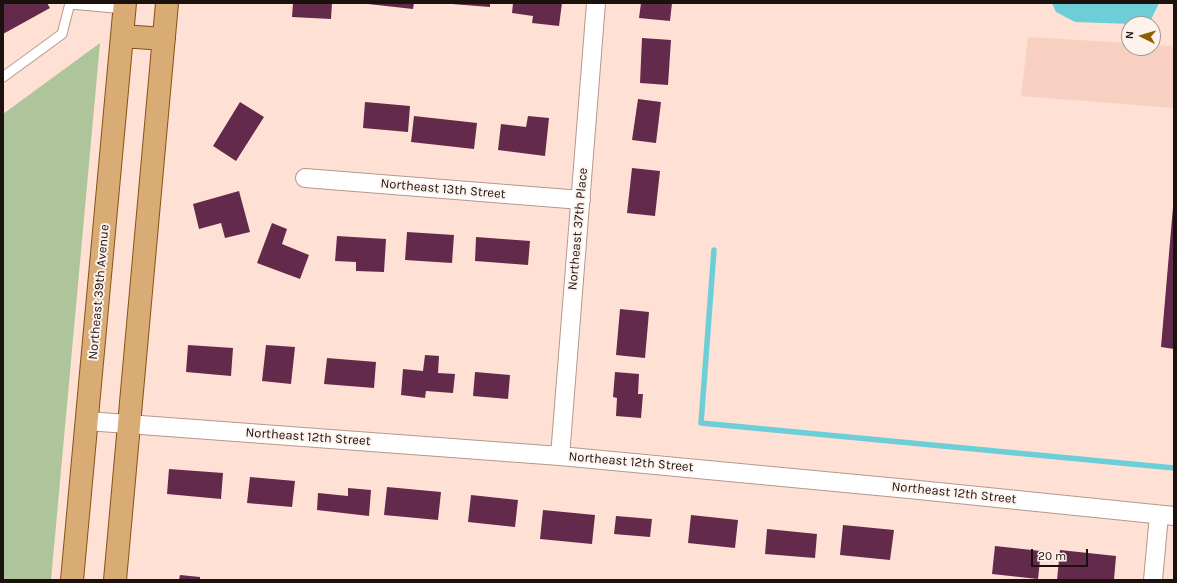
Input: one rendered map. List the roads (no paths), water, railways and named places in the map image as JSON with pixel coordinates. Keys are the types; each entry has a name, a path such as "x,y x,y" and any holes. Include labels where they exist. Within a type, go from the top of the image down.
{"main road":[{"path":"115,580 167,3"},
{"name":"Northeast 39th Avenue","path":"72,580 125,6"},
{"path":"122,36 164,39"}],"street":[{"name":"Northeast 37th Place","path":"560,456 596,3"},
{"name":"Northeast 13th Street","path":"305,178 581,200"},
{"name":"Northeast 12th Street","path":"87,421 560,456 909,489 1166,516"},
{"path":"1153,580 1166,516"}],"lane":[{"path":"3,77 62,34 70,3 125,6"}],"water":[{"path":"1052,3 1159,3 1153,16 1121,16 1121,24 1075,22 1056,12"}],"waterway":[{"path":"714,250 701,423 1174,468"}]}
